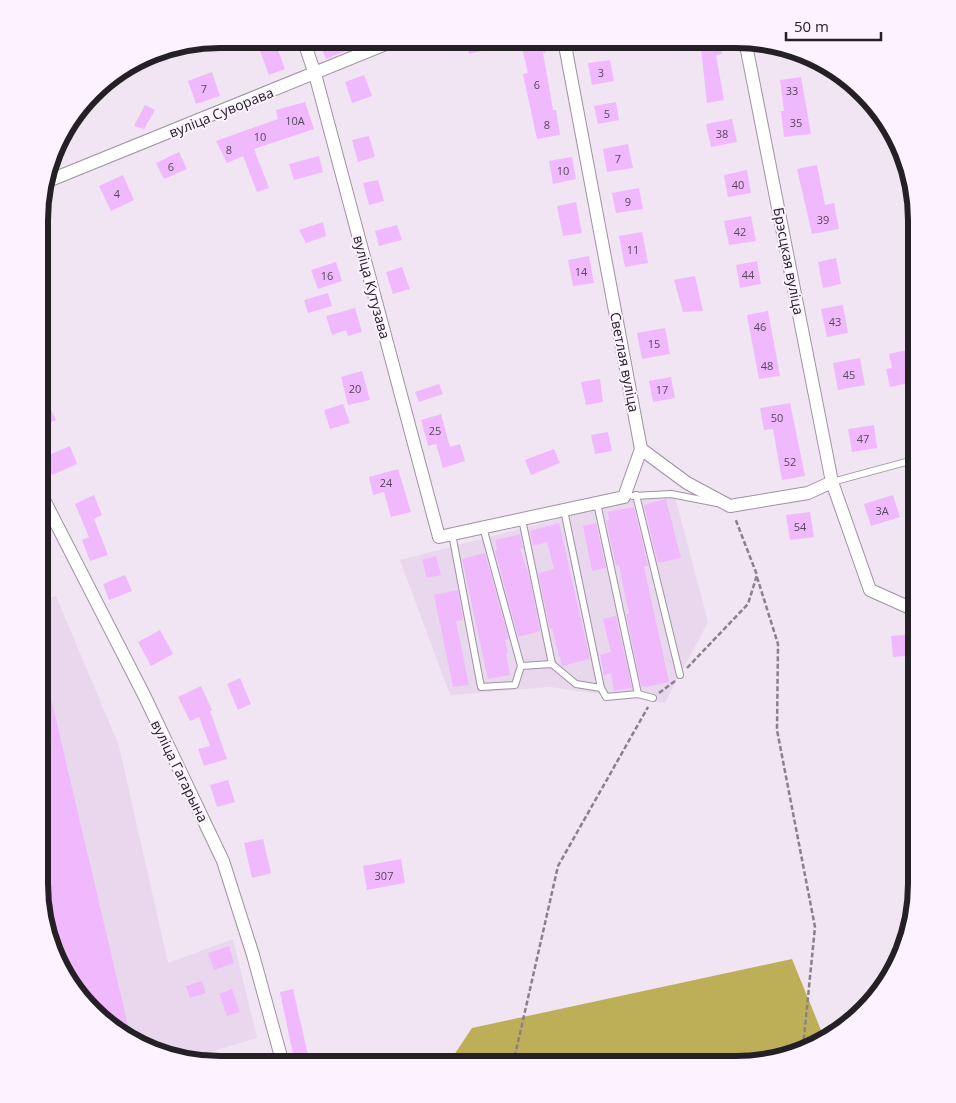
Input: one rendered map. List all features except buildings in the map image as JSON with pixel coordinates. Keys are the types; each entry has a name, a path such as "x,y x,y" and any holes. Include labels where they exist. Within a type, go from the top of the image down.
{"street":[{"name":"вуліца Кутузава","path":"306,48 445,535"},
{"name":"вуліца Суворава","path":"52,179 377,48"},
{"name":"Светлая вуліца","path":"566,48 642,449"},
{"name":"Брэсцкая вуліца","path":"748,49 832,482 870,590 908,607"},
{"path":"445,535 630,496 642,449 687,483 730,506 808,493 832,482"},
{"name":"вуліца Гагарына","path":"48,508 144,695 223,862 253,955 281,1055"}],"lane":[{"path":"832,482 908,461"},
{"path":"680,675 630,496 671,494 730,506"},
{"path":"597,503 638,694"},
{"path":"564,510 601,688 606,697 638,694 653,698"},
{"path":"522,519 552,664 576,684 601,688"},
{"path":"445,535 481,687 515,685 521,666 483,527"},
{"path":"521,666 552,664"}],"path":[{"path":"730,506 757,575 778,644 777,730 815,927 804,1041"},
{"path":"515,1055 558,866 653,698 680,675 748,604 757,575"}],"shaded area":[{"path":"673,489 708,622 665,703 550,687 450,695 400,560"},
{"path":"56,596 119,746 168,963 233,939 257,1038 203,1054 164,1046 144,1038 115,1020 98,1005 83,988 61,949 53,928 49,906 48,883 48,598"},
{"path":"792,959 822,1032 792,1046 748,1055 454,1055 472,1028"}]}
